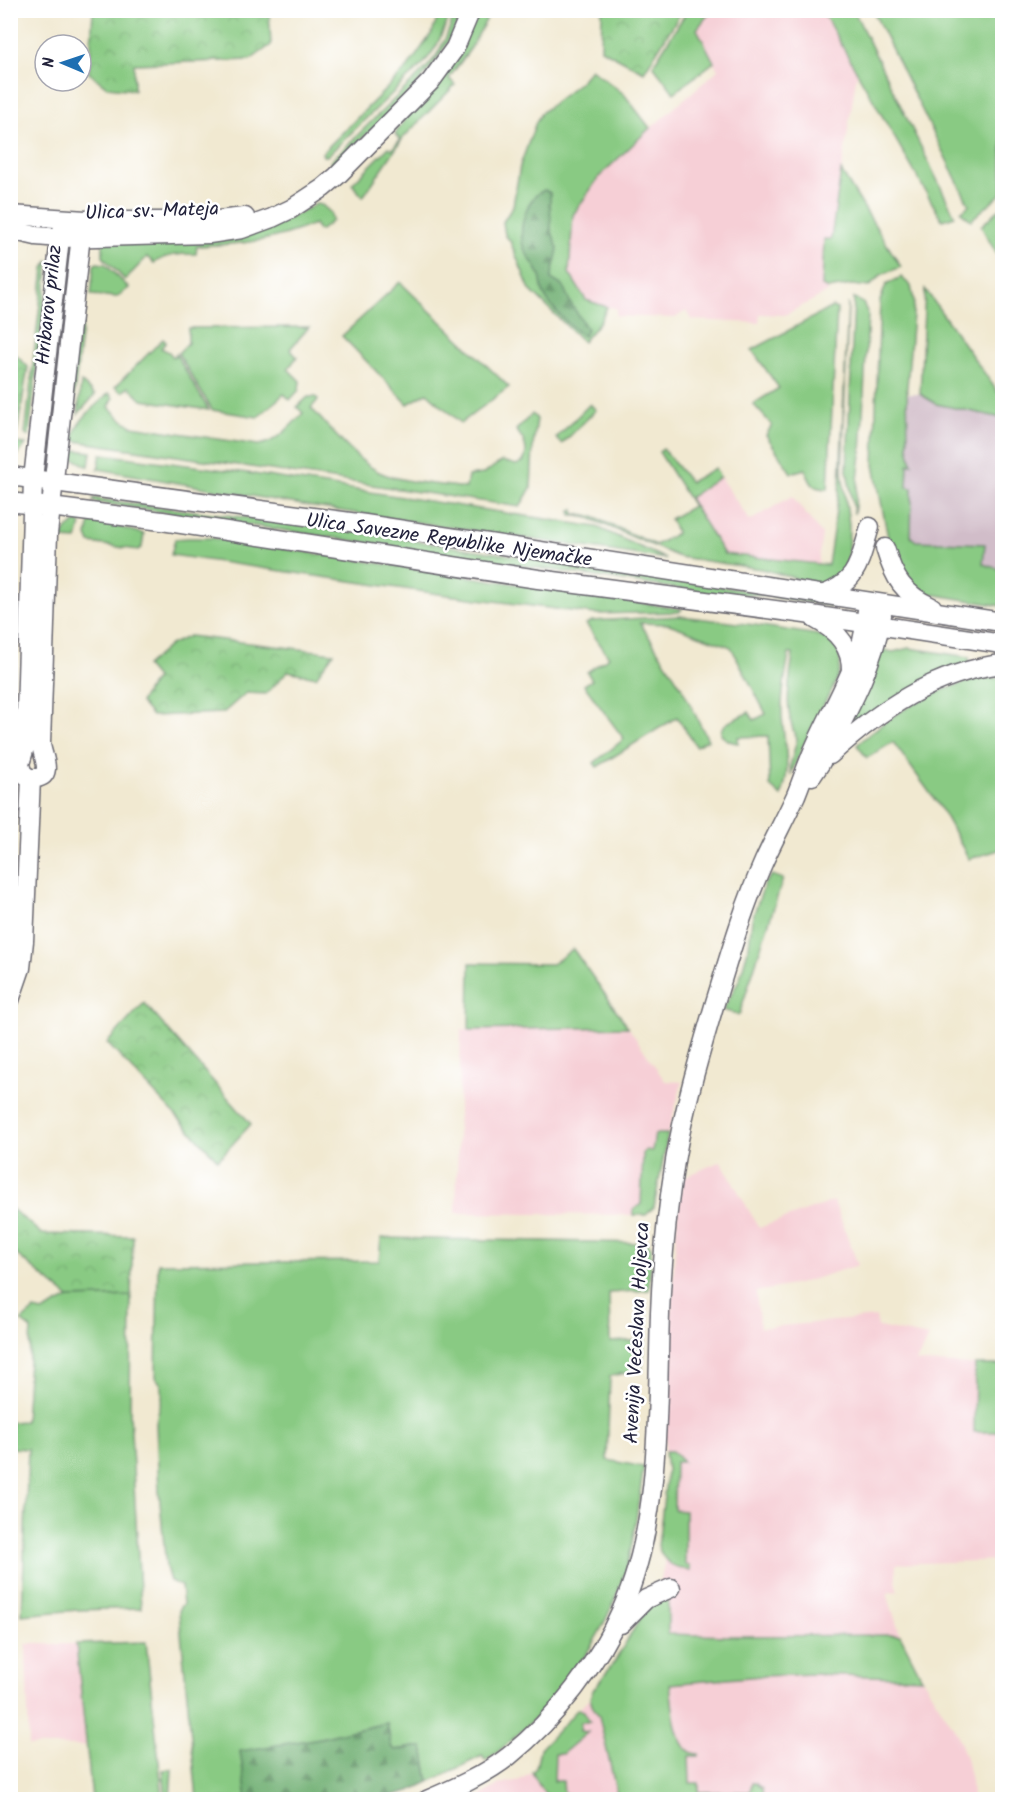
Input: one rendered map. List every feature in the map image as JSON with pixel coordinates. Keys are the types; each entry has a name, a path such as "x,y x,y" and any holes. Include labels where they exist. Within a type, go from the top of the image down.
{"street":[{"name":"Ulica sv. Mateja","path":"10,230 36,236 60,238 200,235 259,224 291,209 337,176 364,151 430,81 455,48 471,10"},
{"name":"Ulica sv. Mateja","path":"10,214 71,220 209,221 291,209"},
{"name":"Hribarov prilaz","path":"22,758 25,747 33,479 60,238 63,227 71,220 78,227 80,238 47,550 41,720 41,746 44,757"},
{"name":"Ulica Savezne Republike Njemačke","path":"10,476 377,526 876,603"},
{"name":"Ulica Savezne Republike Njemačke","path":"10,502 186,525 538,579 873,625"},
{"path":"822,596 840,587 854,574 870,527"},
{"path":"885,548 893,571 905,590 921,602 947,614"},
{"path":"1002,622 876,603 873,625 1002,644"},
{"path":"805,614 827,626 841,638 850,657 851,673"},
{"name":"Avenija Većeslava Holjevca","path":"427,1800 460,1785 508,1757 574,1689 608,1638 625,1604 636,1571 649,1507 656,1443 664,1236 680,1135 696,1068 729,953 764,862 795,796 813,750 873,625"},
{"name":"Avenija Većeslava Holjevca","path":"795,796 820,764 864,675 873,625"},
{"path":"820,764 855,732 904,697 956,674 1002,664"},
{"path":"33,752 44,757 46,770 40,777 31,778 22,772 20,764 22,758 28,753 33,752"},
{"path":"10,1000 21,968 24,941 31,778"},
{"path":"608,1638 646,1599 671,1588"}],"shaded area":[{"path":"711,11 822,11 857,72 831,239 824,240 822,286 828,289 828,292 785,315 760,314 759,323 692,320 686,311 675,318 616,316 616,308 586,300 569,273 573,215 599,177 638,139 718,70 696,29"},
{"path":"908,394 920,394 936,404 1002,418 1002,570 982,564 984,544 916,541 911,537 907,488 908,464 912,464 908,446"},
{"path":"720,477 750,521 792,496 822,535 818,564 724,554 689,498"},
{"path":"628,1027 665,1081 682,1082 668,1134 655,1134 652,1152 644,1153 641,1204 633,1210 633,1215 456,1213 461,1030"},
{"path":"721,1161 759,1228 834,1201 858,1265 798,1284 756,1292 760,1328 876,1317 878,1327 929,1337 916,1362 975,1365 974,1432 1002,1432 1002,1560 896,1564 898,1591 887,1593 900,1635 668,1635 657,1601 665,1559 658,1541 667,1471 666,1403 677,1216 682,1178"},
{"path":"26,1644 76,1644 85,1746 29,1746"},
{"path":"814,1674 922,1678 957,1733 966,1758 972,1799 687,1799 670,1684"},
{"path":"590,1698 599,1716 618,1799 474,1800 500,1784 520,1780 534,1771 540,1749"}],"green space":[{"path":"602,10 682,11 644,72 601,49"},
{"path":"93,11 269,11 271,45 250,60 134,64 134,90 107,87 93,76"},
{"path":"440,11 452,11 436,47 425,62 327,156 323,156 322,153 408,67 432,33"},
{"path":"456,11 462,11 452,34 424,76 389,113 333,165 330,162 436,56"},
{"path":"479,11 491,11 471,48 449,78 455,85 403,138 363,197 352,184 389,147 392,149 400,140 395,134"},
{"path":"687,11 711,11 697,29 714,62 674,93 653,65"},
{"path":"822,11 854,11 955,216 942,220"},
{"path":"873,11 1002,11 1002,193 971,220 961,212 969,205"},
{"path":"591,69 624,94 650,128 599,177 573,215 569,273 586,300 607,307 600,321 583,342 530,290 510,241 505,235 503,222 513,206 520,166 541,113 579,83"},
{"path":"841,171 901,267 881,275 869,287 852,285 828,289 822,286 824,239 831,239"},
{"path":"545,190 550,193 551,229 558,249 551,279 563,286 587,329 584,336 549,303 542,290 539,274 523,246 522,226 526,211 534,198"},
{"path":"316,204 322,205 331,213 332,221 321,230 318,230 314,224 284,235 257,241 197,246 196,254 174,255 154,263 147,257 125,280 103,257 103,242 288,219"},
{"path":"1002,207 1002,264 981,226"},
{"path":"49,260 29,436 27,436 25,434 44,268"},
{"path":"64,260 71,261 52,438 49,438 58,350 57,326"},
{"path":"85,263 88,272 69,441 65,441"},
{"path":"105,264 129,288 117,297 91,295 94,265"},
{"path":"901,277 911,286 914,301 907,387 908,446 912,464 908,464 907,487 912,488 911,537 916,541 985,544 983,564 1002,570 1002,606 925,593 913,585 892,559 874,465 880,301 886,285"},
{"path":"400,282 509,387 461,423 427,393 408,404 342,336"},
{"path":"925,289 1002,398 1002,418 936,404 920,394"},
{"path":"854,298 863,303 868,314 861,454 854,514 847,470"},
{"path":"848,303 842,472 849,524 848,558 845,568 836,578 825,583 813,583 761,569 679,557 589,518 571,515 574,509 574,514 591,516 656,545 677,533 670,519 693,506 659,452 663,449 690,482 715,468 720,477 689,498 724,554 828,565 840,483"},
{"path":"832,307 837,309 828,489 818,488 812,484 805,469 791,473 766,435 772,425 753,404 779,388 752,350"},
{"path":"309,327 290,349 297,357 288,369 300,381 299,390 290,400 284,394 258,417 212,410 178,353 188,343 188,328"},
{"path":"163,339 166,342 161,348 173,357 176,354 209,410 142,400 129,387 122,392 115,387"},
{"path":"10,349 28,367 17,433 11,432"},
{"path":"81,382 95,395 78,414"},
{"path":"109,393 113,398 109,407 132,426 258,445 265,444 283,433 303,413 297,407 308,397 316,397 318,400 311,408 352,451 379,472 410,481 466,488 468,476 483,474 502,461 516,465 523,462 526,453 525,445 516,430 532,414 537,419 531,488 520,507 75,441 74,435 80,422"},
{"path":"590,404 596,410 562,444 556,438"},
{"path":"26,444 18,455 11,459 11,445"},
{"path":"69,449 91,452 89,466 74,459"},
{"path":"101,454 241,472 597,527 666,559 314,507 98,469"},
{"path":"94,498 287,522 844,605 844,608 761,595 706,593 93,502"},
{"path":"90,521 144,534 142,547 138,550 90,543 87,536"},
{"path":"76,522 81,524 77,540 61,539 67,529"},
{"path":"212,538 682,609 679,612 595,614 171,555 175,539"},
{"path":"680,616 818,635 832,643 838,651 840,661 837,678 791,774 790,766 797,739 789,708 793,654 789,654 782,707 787,766 785,786 781,796 770,786 768,736 738,737 738,743 726,739 721,734 726,724 749,712 754,720 766,714 731,647 669,624 640,623 681,686 708,740 696,746 677,717 597,767 594,763 624,739 584,685 592,680 587,672 609,657 586,624 592,621"},
{"path":"189,636 334,653 316,677 288,671 266,694 246,693 223,713 152,716 140,702 156,678 146,666 170,645"},
{"path":"909,648 969,657 970,665 842,738 880,649 893,652"},
{"path":"980,678 1002,678 1002,849 969,859 940,807 893,742 867,758 857,745 899,712 946,689"},
{"path":"772,875 783,879 739,1015 723,1010 740,978 749,946 752,919 765,883"},
{"path":"573,949 628,1027 469,1030 470,963 552,964"},
{"path":"144,1003 251,1124 218,1160 107,1043"},
{"path":"655,1134 668,1134 654,1207 646,1215 633,1215 633,1210 641,1204 643,1153 646,1150 652,1151"},
{"path":"12,1209 42,1234 133,1236 131,1296 69,1298 11,1250"},
{"path":"381,1238 648,1243 651,1248 649,1290 609,1293 610,1342 644,1340 642,1370 610,1376 607,1460 644,1467 628,1562 605,1620 573,1673 533,1720 486,1761 482,1756 429,1782 423,1748 395,1750 391,1746 387,1723 320,1738 247,1799 197,1799 179,1612 183,1604 181,1586 170,1581 166,1567 159,1492 156,1419 162,1399 162,1390 156,1377 158,1263 379,1261"},
{"path":"131,1296 130,1414 141,1608 22,1615 28,1449 11,1448 11,1422 25,1421 31,1329 21,1321 34,1310 42,1312 69,1298"},
{"path":"975,1365 1002,1365 1002,1432 974,1432"},
{"path":"665,1451 672,1451 683,1462 675,1462 674,1510 685,1511 685,1565 690,1566 690,1571 670,1564 663,1557 658,1546 667,1471"},
{"path":"668,1599 668,1634 900,1635 922,1678 814,1674 670,1684 679,1737 690,1752 699,1754 699,1756 689,1756 690,1783 699,1783 699,1792 750,1792 752,1783 755,1783 762,1789 763,1798 618,1799 599,1716 590,1698 645,1610 654,1602"},
{"path":"146,1642 163,1799 92,1799 76,1644"},
{"path":"578,1709 584,1711 590,1722 581,1722 580,1731 588,1732 562,1754 555,1754 554,1781 563,1781 564,1795 581,1797 581,1799 551,1799 541,1789 532,1772 536,1768 540,1749"},
{"path":"387,1723 391,1746 395,1750 423,1747 429,1782 410,1791 378,1799 247,1799 240,1751 320,1738"},
{"path":"172,1769 170,1799 166,1799 163,1770"}]}
